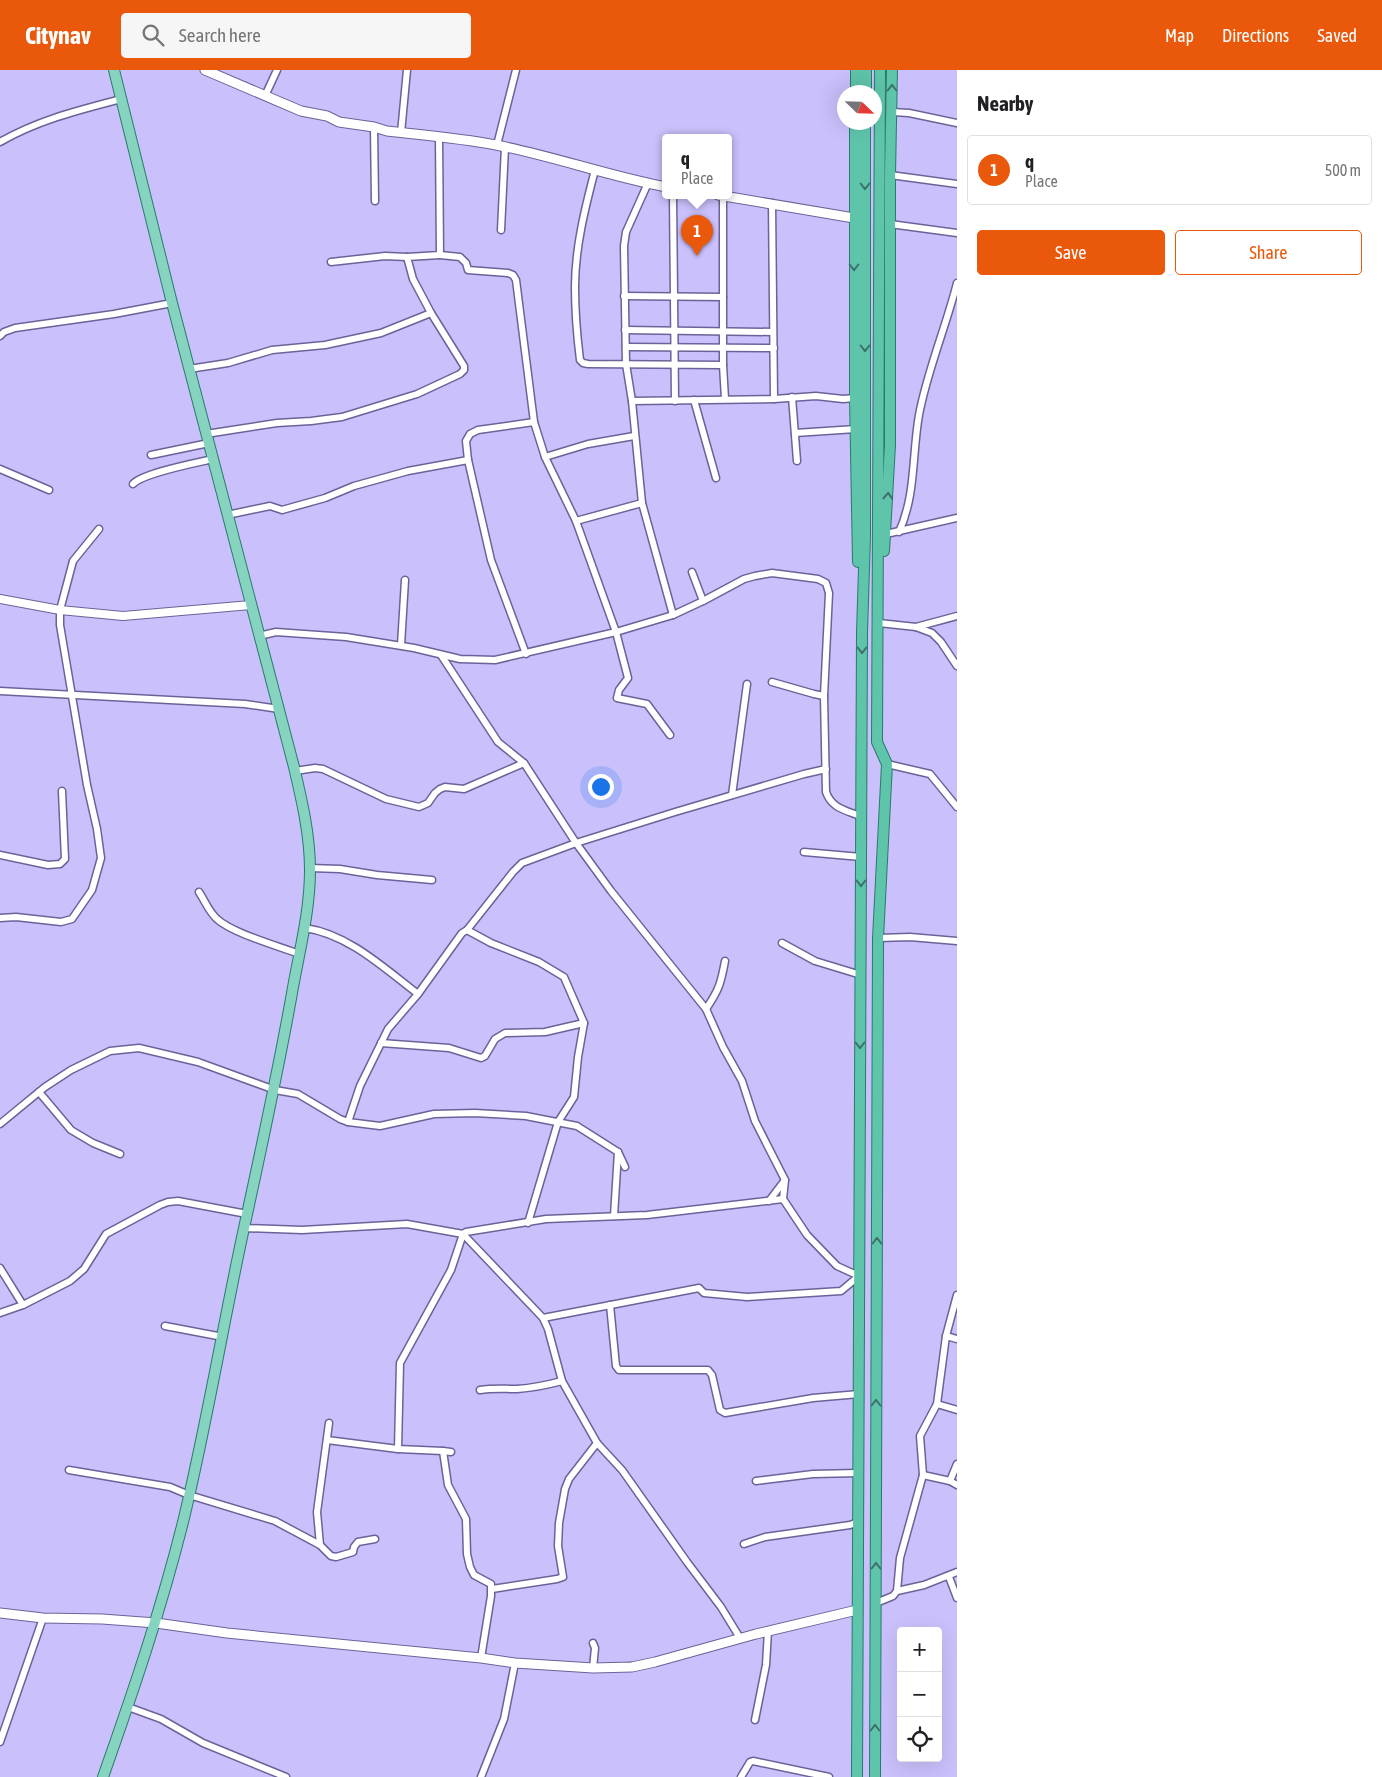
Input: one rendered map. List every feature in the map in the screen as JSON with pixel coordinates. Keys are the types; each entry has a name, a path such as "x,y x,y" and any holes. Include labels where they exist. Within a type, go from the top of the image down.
{"highway":[{"path":"856,70 856,85"},
{"path":"866,70 866,85"},
{"path":"875,1777 878,938 887,764 877,742 880,70"},
{"path":"879,627 890,445 892,70"},
{"path":"855,130 855,398 858,558 862,633"},
{"path":"858,1777 857,1610 862,633 865,536 865,130"}],"main road":[{"path":"103,1777 156,1624 189,1495 244,1228 275,1090 305,928 310,868 306,828 295,771 189,369 114,70"},
{"path":"204,70 301,111 328,116 339,122 374,127 386,132 470,140 501,146 662,186"},
{"path":"732,197 854,218"},
{"path":"0,1613 43,1618 102,1619 156,1624 515,1663 593,1668 632,1666 655,1662 740,1638 857,1610"}],"street":[{"path":"265,96 276,70"},
{"path":"401,133 407,70"},
{"path":"501,230 501,146 516,70"},
{"path":"0,142 30,127 65,114 121,99"},
{"path":"892,112 908,113 957,123"},
{"path":"374,127 375,201"},
{"path":"439,137 440,255"},
{"path":"595,170 580,236 575,287 580,360 588,364 723,365"},
{"path":"890,175 957,184"},
{"path":"648,183 626,232 624,246 626,364 632,401 642,503 673,615"},
{"path":"673,199 675,401"},
{"path":"720,199 725,399"},
{"path":"772,203 774,399"},
{"path":"890,224 957,233"},
{"path":"331,262 385,256 460,256 466,263 468,270 513,275 516,280 534,422 545,457 576,521 616,632 628,678 619,690 617,698 647,704 670,736"},
{"path":"151,455 207,438 277,423 342,417 417,394 460,374 464,370 464,366 431,313 413,279 407,257"},
{"path":"899,532 907,513 910,499 919,415 934,359 953,312 957,283"},
{"path":"624,296 722,297"},
{"path":"0,336 4,332 15,328 114,314 172,303"},
{"path":"189,369 228,363 272,350 325,345 381,333 431,313"},
{"path":"625,330 773,332"},
{"path":"626,347 774,348"},
{"path":"632,401 774,399 816,396 843,399 855,398"},
{"path":"792,397 797,461"},
{"path":"694,400 716,478"},
{"path":"526,654 490,560 468,460 466,441 470,434 478,430 534,422"},
{"path":"795,433 856,429"},
{"path":"545,457 588,444 634,436"},
{"path":"133,484 137,479 148,475 213,459"},
{"path":"227,514 270,506 282,510 325,498 363,483 408,471 468,460"},
{"path":"0,469 49,490"},
{"path":"576,521 642,503"},
{"path":"886,534 957,518"},
{"path":"0,918 16,917 61,922 72,919 92,890 101,858 60,625 60,610 73,561 99,529"},
{"path":"692,572 703,602"},
{"path":"260,636 276,632 310,633 401,645 460,659 495,660 616,632 673,615 703,602 744,579 772,573 818,579 826,583 829,593 824,696 826,792 829,801 835,806 862,817"},
{"path":"401,645 405,580"},
{"path":"0,599 60,610 123,616 251,605"},
{"path":"879,627 916,627 957,616"},
{"path":"916,627 932,633 941,642 957,666"},
{"path":"441,655 498,742 524,763 576,844 611,891 706,1009 723,1047 742,1081 755,1121 786,1180 783,1199 807,1235 837,1266 859,1276 841,1291 747,1297 704,1293 698,1288 543,1318"},
{"path":"772,682 824,696"},
{"path":"732,795 746,684"},
{"path":"0,690 245,704 279,709"},
{"path":"295,771 315,768 323,769 386,799 419,807 428,803 440,789 445,787 464,789 524,763"},
{"path":"887,764 930,774 957,807"},
{"path":"348,1122 360,1086 388,1029 418,994 462,933 468,930 522,863 732,795 804,774 826,770"},
{"path":"0,855 48,865 60,864 65,859 62,791"},
{"path":"804,852 861,857"},
{"path":"310,868 340,869 377,875 432,880"},
{"path":"200,892 213,914 222,923 245,934 299,954"},
{"path":"305,928 318,930 357,949 418,994"},
{"path":"468,930 504,948 539,962 564,977 584,1023 574,1096 558,1122 528,1223"},
{"path":"878,938 957,941"},
{"path":"782,943 815,961 861,975"},
{"path":"706,1009 718,992 726,961"},
{"path":"381,1044 449,1048 481,1058 485,1056 495,1039 505,1033 546,1032 584,1023"},
{"path":"0,1124 39,1092 71,1070 110,1051 139,1048 198,1062 275,1090 298,1094 340,1120 348,1122 380,1126 434,1114 475,1113 526,1116 577,1126 618,1152 625,1167"},
{"path":"39,1092 71,1130 93,1143 120,1154"},
{"path":"614,1216 618,1152"},
{"path":"769,1201 786,1180"},
{"path":"244,1228 302,1230 407,1224 463,1234 546,1220 647,1216 783,1199"},
{"path":"0,1313 23,1305 70,1281 84,1269 106,1234 160,1205 168,1202 178,1202 248,1214"},
{"path":"463,1234 543,1318 548,1329 562,1381 597,1444 622,1470 721,1607 740,1638"},
{"path":"398,1449 400,1363 451,1270 463,1234"},
{"path":"0,1268 23,1305"},
{"path":"876,1603 893,1596 897,1591 900,1558 923,1475 920,1436 938,1404 946,1336 957,1295"},
{"path":"610,1305 616,1366 619,1370 708,1370 712,1375 720,1410 725,1413 813,1398 858,1394"},
{"path":"165,1326 223,1337"},
{"path":"946,1336 957,1339"},
{"path":"480,1390 518,1388 562,1381"},
{"path":"938,1404 957,1410"},
{"path":"320,1544 317,1512 329,1423"},
{"path":"327,1440 398,1449 451,1452"},
{"path":"492,1588 557,1579 563,1576 558,1546 558,1523 565,1489 569,1479 597,1444"},
{"path":"443,1451 448,1485 466,1519 467,1554 470,1567 474,1575 489,1582 492,1588 480,1658"},
{"path":"950,1481 957,1464"},
{"path":"69,1470 170,1487 189,1495 275,1521 320,1544 331,1556 336,1557 353,1552 358,1542 375,1539"},
{"path":"756,1481 813,1474 858,1473"},
{"path":"923,1475 950,1481 957,1485"},
{"path":"744,1544 765,1537 858,1522"},
{"path":"897,1591 957,1572"},
{"path":"949,1576 957,1598"},
{"path":"0,1742 43,1618"},
{"path":"755,1720 766,1666 768,1631"},
{"path":"593,1643 595,1648 593,1668"},
{"path":"481,1777 504,1719 515,1663"},
{"path":"128,1707 161,1719 203,1744 286,1777"},
{"path":"741,1777 750,1762 753,1761 829,1777"}],"place":[{"name":"q","path":"697,256"}]}
